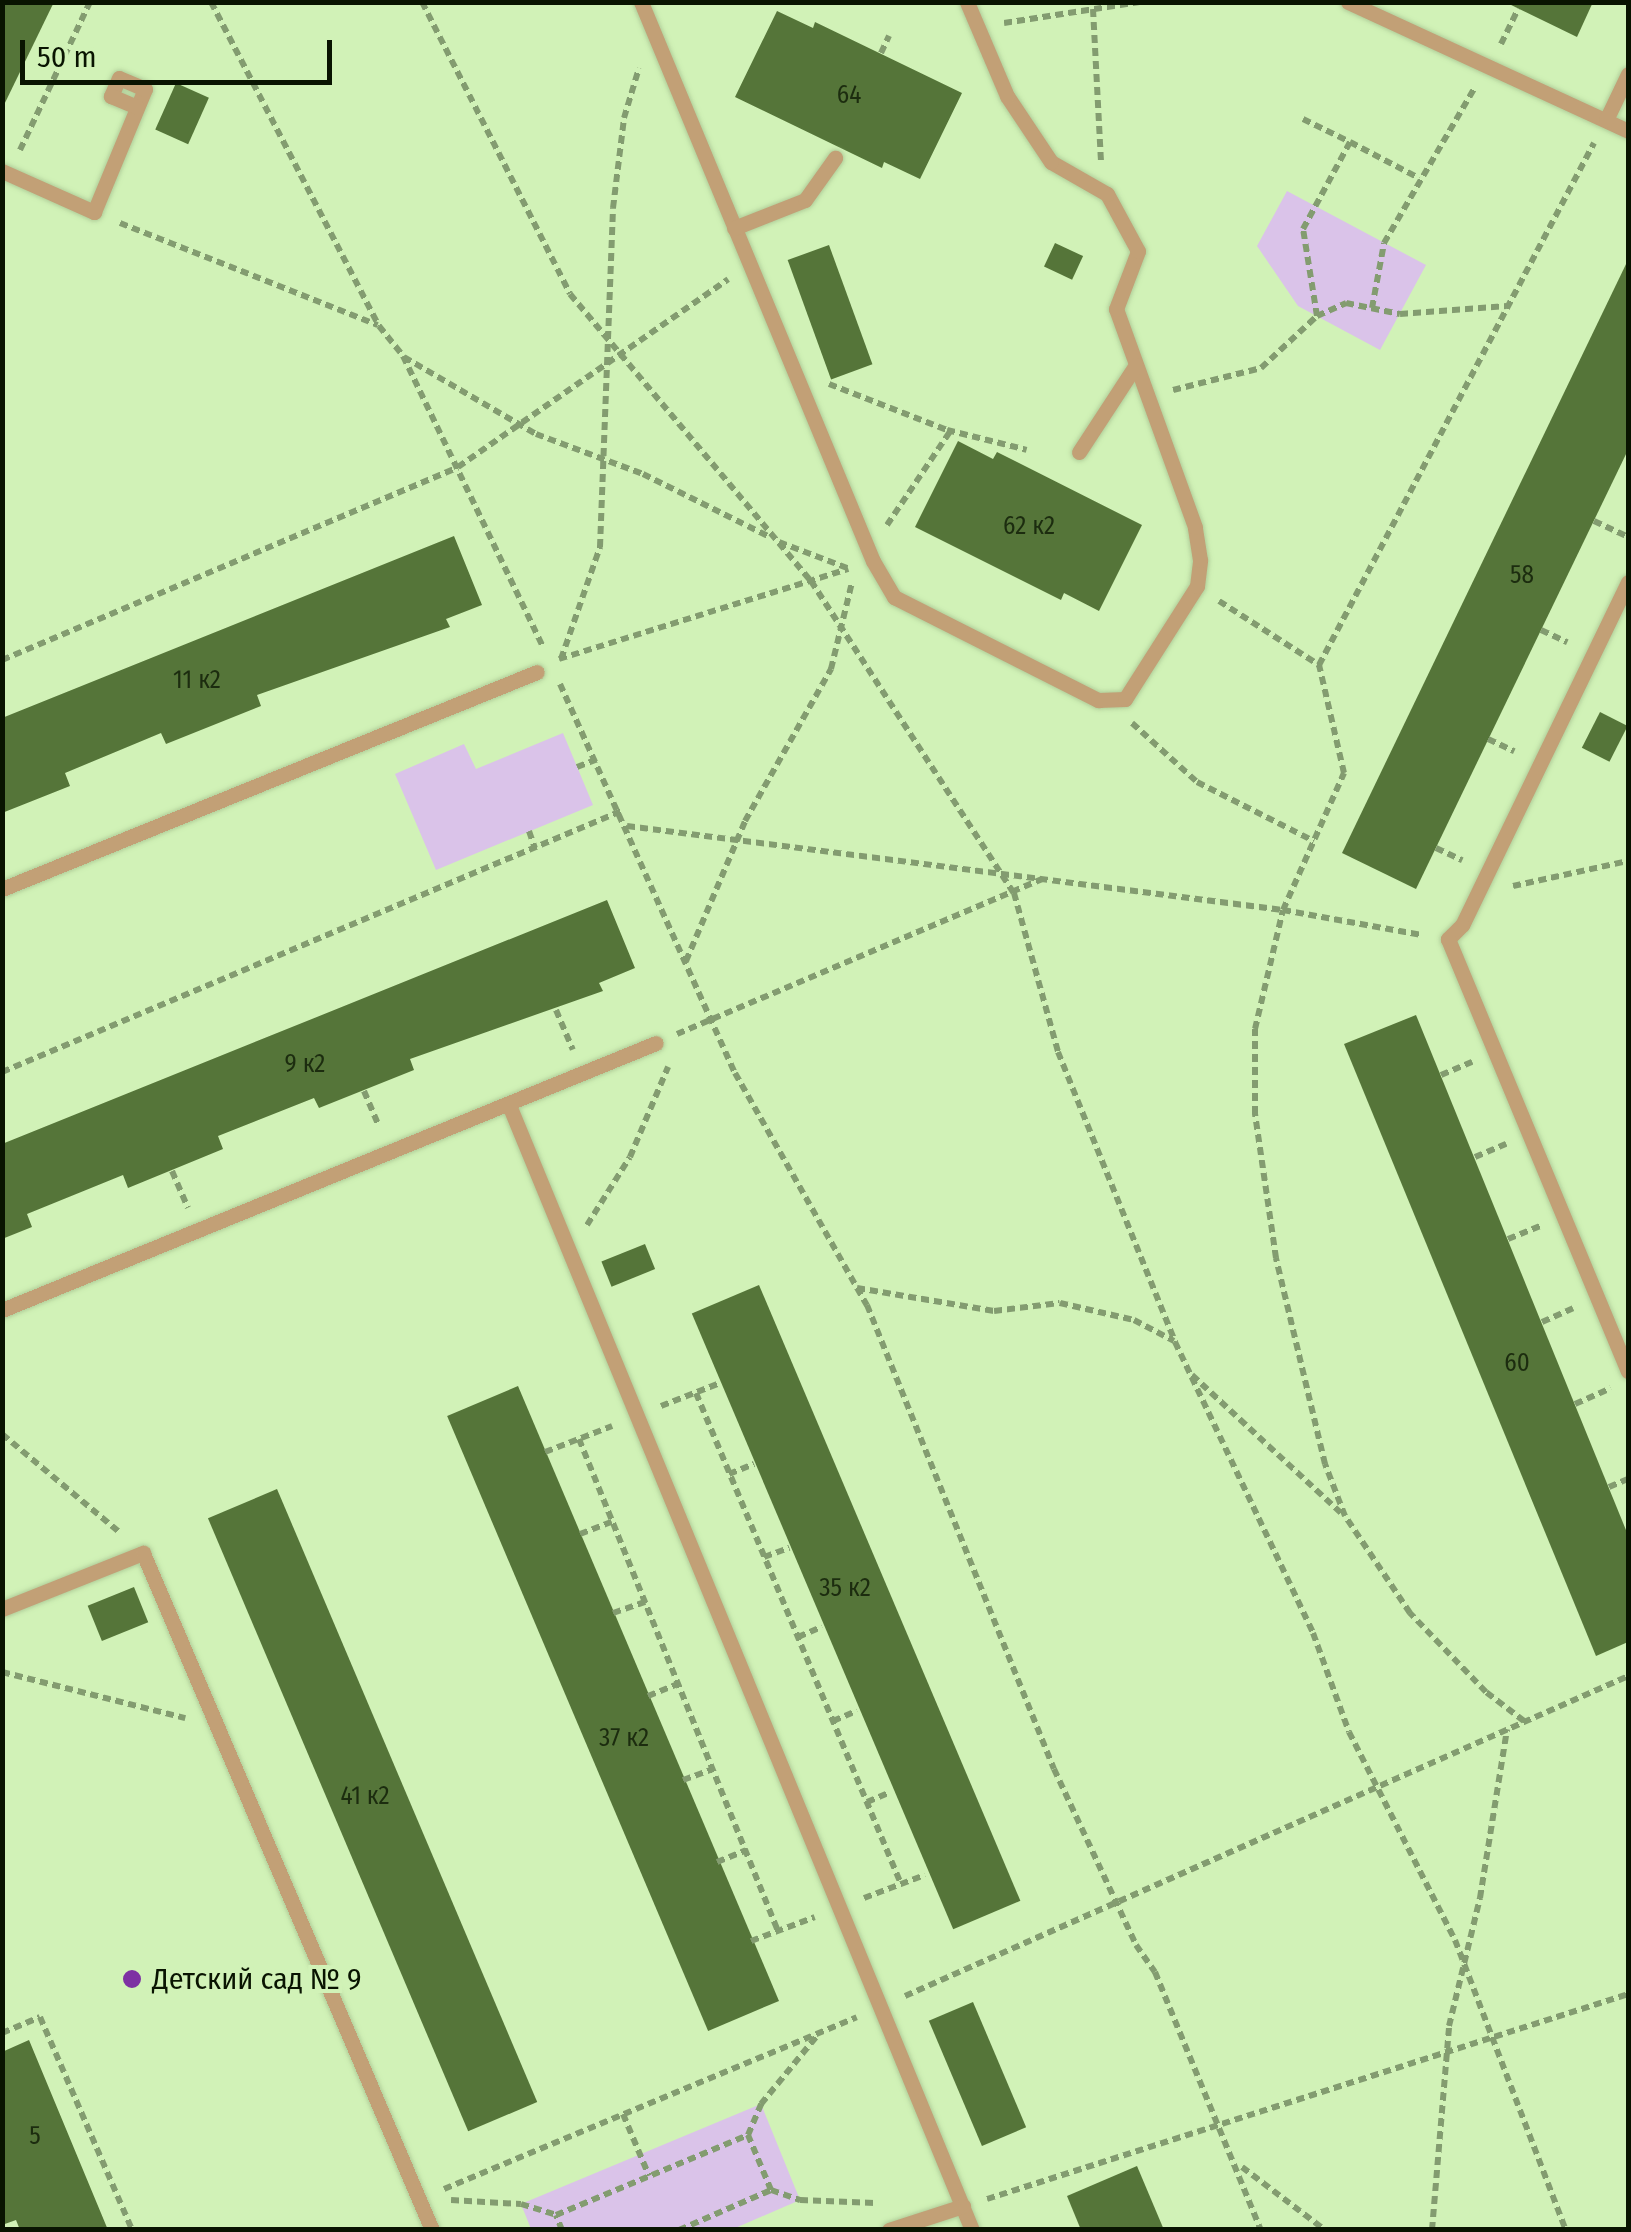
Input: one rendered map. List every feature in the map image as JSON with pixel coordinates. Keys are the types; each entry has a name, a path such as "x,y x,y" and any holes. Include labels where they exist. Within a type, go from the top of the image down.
{"lane":[{"path":"641,2 868,547 894,596 1106,700 1126,698 1144,676 1197,586 1195,528 1116,309 1138,251 1117,208 1093,184 1051,162 1007,96 968,2"},
{"path":"1348,2 1487,70 1628,131"},
{"path":"1606,120 1628,74"},
{"path":"5,172 94,212 137,106"},
{"path":"734,228 806,200 835,158"},
{"path":"1079,452 1136,365"},
{"path":"1628,582 1478,892 1448,939 1628,1371"},
{"path":"2,889 537,672"},
{"path":"2,1310 656,1043"},
{"path":"509,1105 972,2230"},
{"path":"2,1609 143,1552 432,2230"},
{"path":"890,2230 962,2206"}],"path":[{"path":"5,172 90,2"},
{"path":"211,2 379,326 403,356 550,662 856,566 843,628 824,683 738,840 686,961"},
{"path":"422,2 570,294 618,355 720,467 774,540 811,581 1014,893 1058,1052 1175,1342 1314,1633 1326,1680 1464,1963 1566,2230"},
{"path":"978,27 1139,2"},
{"path":"1093,9 1104,152 1093,184"},
{"path":"881,54 890,36"},
{"path":"561,659 600,547 606,459 606,364 624,118 641,62 658,44"},
{"path":"1372,308 1384,242 1487,70"},
{"path":"1302,119 1419,178"},
{"path":"1345,1516 1326,1464 1276,1258 1256,1114 1255,1029 1283,910 1344,773 1319,665 1606,120"},
{"path":"1317,316 1303,229 1350,142"},
{"path":"94,212 379,326"},
{"path":"2,660 458,467 750,264"},
{"path":"1149,400 1261,368 1317,316 1346,302 1400,314 1507,306"},
{"path":"403,356 519,425 606,459 774,540 848,569"},
{"path":"797,378 821,380 950,430 1027,450"},
{"path":"868,547 950,430"},
{"path":"1594,521 1628,537"},
{"path":"1197,586 1319,665"},
{"path":"558,678 598,759 711,1020 857,1288 1047,1752 1178,2023 1213,2122 1240,2165 1260,2230"},
{"path":"1106,700 1197,782 1314,841"},
{"path":"577,767 598,759"},
{"path":"2,1072 621,811"},
{"path":"627,826 1283,910 1448,939"},
{"path":"529,831 536,848"},
{"path":"1478,892 1628,861"},
{"path":"711,1020 1044,879"},
{"path":"556,1010 583,1074"},
{"path":"569,1254 630,1157 680,1033"},
{"path":"857,1288 994,1311 1060,1304 1134,1320 1175,1342"},
{"path":"1188,1372 1345,1516 1410,1613 1486,1692 1524,1720"},
{"path":"1575,1404 1628,1380"},
{"path":"696,1392 901,1884"},
{"path":"2,1434 143,1552"},
{"path":"579,1439 778,1931"},
{"path":"730,1474 754,1464"},
{"path":"1609,1487 1628,1479"},
{"path":"580,1534 612,1522"},
{"path":"764,1557 789,1548"},
{"path":"613,1614 645,1602"},
{"path":"798,1637 822,1627"},
{"path":"2,1672 220,1727"},
{"path":"420,2199 878,2008 1115,1899 1628,1676"},
{"path":"648,1696 678,1684"},
{"path":"833,1721 856,1712"},
{"path":"1432,2230 1446,2053 1507,1728"},
{"path":"683,1780 712,1769"},
{"path":"867,1802 890,1792"},
{"path":"717,1862 746,1850"},
{"path":"962,2206 1213,2122 1628,1994"},
{"path":"2,2033 40,2017 132,2230"},
{"path":"420,2199 521,2204 556,2215 650,2176 748,2135 761,2104 819,2033"},
{"path":"623,2114 650,2176"},
{"path":"748,2135 771,2190"},
{"path":"1240,2165 1325,2230"},
{"path":"679,2230 771,2190 800,2200 890,2204"},
{"path":"556,2215 562,2230"}],"shaded area":[{"path":"1287,191 1426,265 1380,350 1298,306 1257,246"},
{"path":"563,733 593,805 436,870 395,774 464,744 476,769"},
{"path":"761,2104 800,2200 733,2229 531,2229 521,2204"}],"building":[{"path":"2,2 54,2 2,109"},
{"path":"1505,2 1593,2 1577,37"},
{"path":"777,11 813,28 815,22 962,93 920,179 884,162 882,168 735,97"},
{"path":"176,83 209,98 188,144 155,130"},
{"path":"1055,243 1083,256 1072,280 1044,267"},
{"path":"829,245 872,364 831,379 788,260"},
{"path":"1628,260 1628,450 1416,889 1342,853"},
{"path":"958,441 993,459 997,452 1142,525 1099,611 1064,593 1061,600 915,527"},
{"path":"454,536 482,605 446,619 450,627 257,695 261,706 166,744 161,733 65,773 70,786 2,813 2,718"},
{"path":"1600,712 1628,726 1609,762 1582,748"},
{"path":"607,900 635,968 599,983 603,991 410,1059 414,1070 319,1108 314,1098 218,1136 223,1149 128,1188 123,1175 27,1214 32,1227 2,1239 2,1144"},
{"path":"1416,1015 1628,1535 1628,1642 1596,1656 1344,1044"},
{"path":"645,1244 655,1269 612,1287 601,1262"},
{"path":"759,1285 1020,1901 953,1929 692,1314"},
{"path":"518,1386 779,2001 708,2031 447,1416"},
{"path":"277,1489 537,2102 468,2131 208,1518"},
{"path":"134,1587 148,1622 102,1641 88,1606"},
{"path":"973,2002 1026,2127 982,2146 929,2021"},
{"path":"29,2040 108,2230 20,2230 16,2220 2,2225 2,2052"},
{"path":"1137,2166 1164,2230 1081,2230 1067,2196"}],"place":[{"name":"Детский сад № 9","path":"132,1979"}]}
